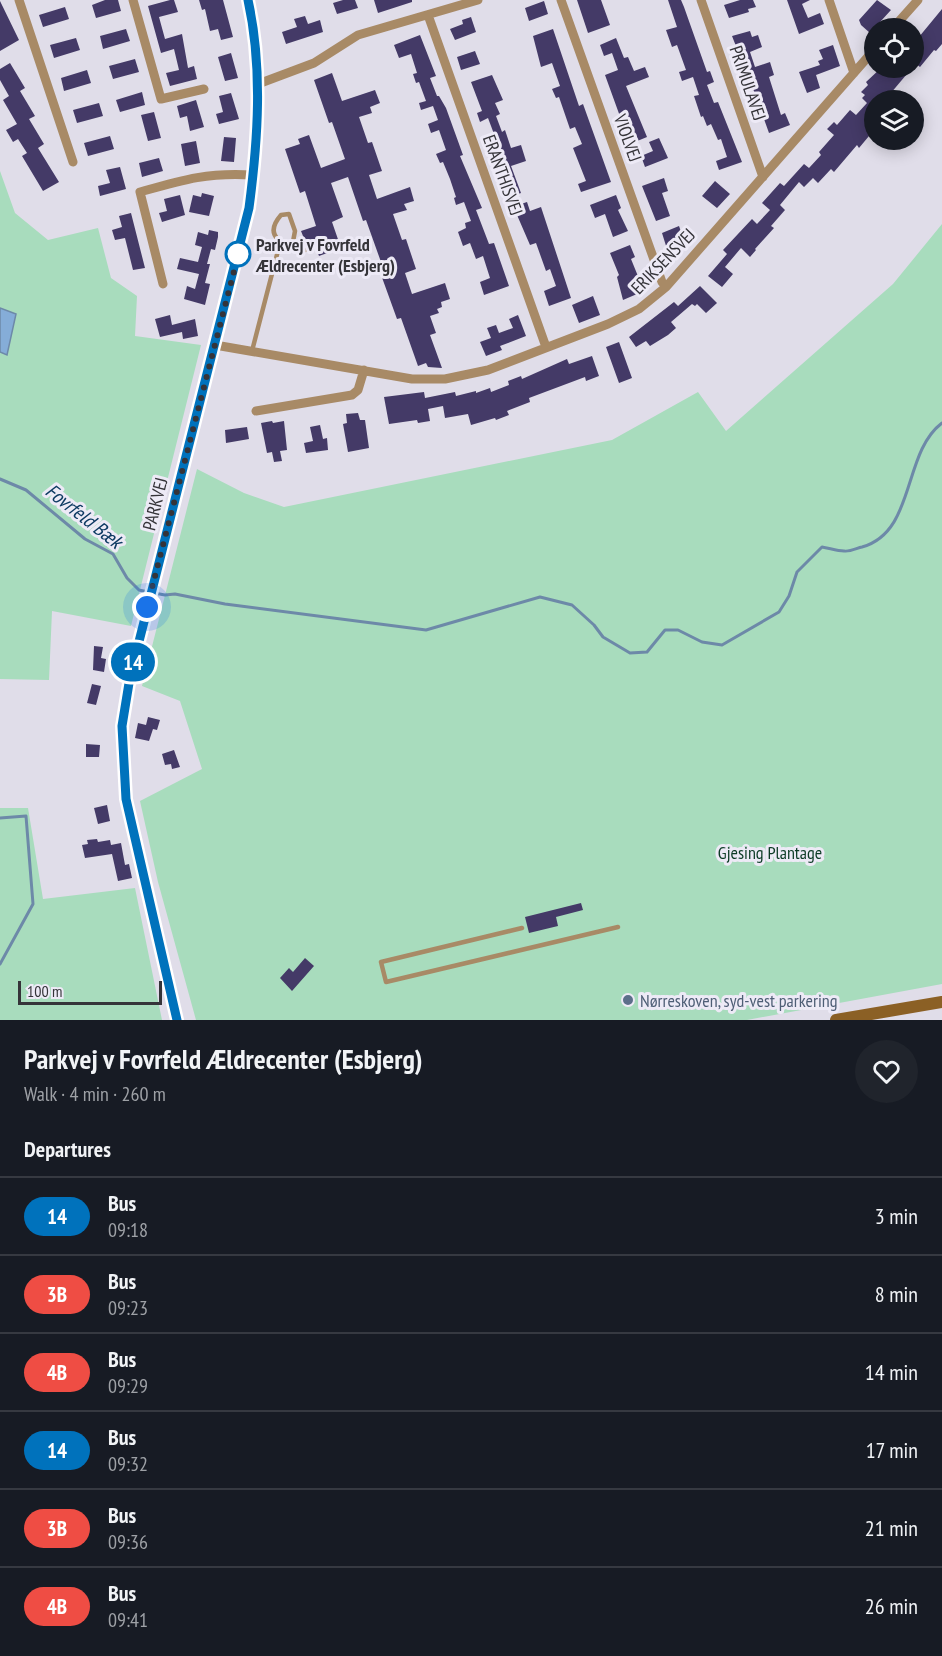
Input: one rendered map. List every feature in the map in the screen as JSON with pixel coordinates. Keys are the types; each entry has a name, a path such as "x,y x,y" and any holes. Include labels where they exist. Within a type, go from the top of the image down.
{"street":[{"path":"19,0 73,162"},
{"path":"133,0 161,99 204,89"},
{"name":"PARKVEJ","path":"177,1020 128,809 122,762 122,726 130,677 147,607 245,228 253,175 258,84 248,0"},
{"path":"258,84 314,63 358,35 478,0"},
{"name":"VIOLVEJ","path":"561,0 662,282 666,287"},
{"name":"PRIMULAVEJ","path":"701,0 763,177"},
{"path":"829,0 854,73"},
{"path":"902,18 918,0"},
{"name":"ERANTHISVEJ","path":"428,15 546,347"},
{"name":"ERIKSENSVEJ","path":"215,345 412,379 445,379 488,370 608,324 639,309 666,287 864,62"},
{"path":"163,284 140,192 196,176 228,173 253,175"},
{"path":"256,411 352,395 358,390 364,370"},
{"path":"836,1020 942,1002"}],"lane":[{"path":"292,247 295,231 289,214 281,215 274,226 276,238 280,243 292,247 305,250"},
{"path":"252,351 280,243"},
{"path":"522,927 381,962 386,982 618,927"}],"green space":[{"path":"0,171 15,213 48,240 98,228 111,278 137,296 135,336 201,345 131,626 52,611 49,680 0,679"},
{"name":"Gjesing Plantage","path":"942,224 942,984 747,1020 196,1020 158,882 140,801 202,769 180,701 142,686 197,469 244,493 284,507 612,440 698,392 726,431 893,284"},
{"path":"0,808 28,808 43,899 135,888 162,1020 0,1020"}],"water":[{"path":"0,308 16,314 7,355 0,352"}],"building":[{"path":"105,0 118,0 121,11 96,18 92,5"},
{"path":"174,0 178,12 159,17 165,39 182,34 188,68 194,66 197,79 170,86 166,73 179,70 174,49 161,53 148,6"},
{"path":"199,0 223,0 233,37 221,40 218,29 210,31 205,9 202,10"},
{"path":"355,0 358,8 337,14 333,3"},
{"path":"374,0 412,0 412,2 378,13"},
{"path":"577,0 601,0 610,25 588,33"},
{"path":"668,0 681,0 707,72 710,71 714,82 707,85 714,103 718,102 742,162 719,170 716,161 727,157 721,139 718,140 711,124 707,126 703,116 701,117 694,96 699,95 693,77 682,81 679,72 686,70 677,45 672,47 666,30 677,27"},
{"path":"740,0 753,0 756,7 748,9 749,12 729,18 724,5"},
{"path":"787,0 810,0 802,4 808,18 820,13 824,24 799,34"},
{"path":"877,0 891,10 884,18 864,18 864,28 859,20"},
{"path":"0,1 19,40 0,51"},
{"path":"544,1 548,14 529,21 525,8"},
{"path":"65,7 69,19 43,27 39,15"},
{"path":"942,9 942,44 924,62 924,31"},
{"path":"305,16 308,24 320,20 323,32 286,44 282,32 297,27 294,19"},
{"path":"471,17 476,32 455,40 450,29 463,24 462,20"},
{"path":"126,29 130,41 103,49 100,36"},
{"path":"553,29 579,106 583,104 611,182 581,192 578,184 586,181 573,148 582,144 575,127 570,129 559,97 556,98 552,89 560,86 552,63 541,67 533,36"},
{"path":"750,31 752,37 758,35 762,47 750,52 755,67 770,62 774,75 769,77 781,115 785,113 790,125 769,133 751,83 746,85 741,70 745,69 732,36"},
{"path":"420,35 436,76 430,78 437,96 446,108 463,155 460,156 482,208 476,210 489,244 494,243 509,286 484,295 480,282 490,278 483,256 476,259 470,243 463,246 458,232 466,228 465,223 471,221 464,202 456,205 450,179 443,162 440,163 436,154 446,150 439,130 431,133 428,124 438,120 433,106 421,110 419,103 426,101 419,82 416,83 413,74 417,73 411,54 399,58 394,45"},
{"path":"76,38 80,50 54,58 50,45"},
{"path":"616,38 624,58 628,57 634,71 645,67 649,77 626,86 647,137 630,144 605,75 618,70 612,53 604,56 600,45"},
{"path":"833,45 840,66 816,75 820,88 807,93 799,72 820,65 818,61 823,59 819,50"},
{"path":"475,51 480,64 461,70 457,57"},
{"path":"231,53 238,78 225,81 218,57"},
{"path":"135,59 139,72 113,79 109,66"},
{"path":"10,63 25,88 20,91 35,116 29,119 44,144 38,148 59,182 43,191 22,156 27,153 18,139 13,142 6,130 17,124 3,100 9,96 0,80 0,69"},
{"path":"87,70 91,83 64,91 61,78"},
{"path":"332,73 342,101 375,90 380,103 370,107 372,113 359,117 368,143 372,142 382,171 369,175 377,199 410,187 414,201 404,204 407,210 393,214 402,240 406,239 416,269 405,273 412,294 445,283 450,299 441,302 442,307 437,309 439,313 430,316 436,333 430,335 442,368 428,367 426,363 418,366 401,318 397,319 380,272 386,276 348,177 331,183 343,217 332,222 341,248 319,256 315,245 307,246 301,231 316,226 305,191 300,193 285,149 300,144 298,139 309,135 321,168 345,159 314,80"},
{"path":"492,75 503,100 495,103 500,114 496,116 502,132 505,130 511,148 521,145 526,161 511,166 521,193 511,197 494,146 492,147 488,137 494,134 488,118 480,122 477,113 482,111 471,82"},
{"path":"870,78 904,78 893,90 864,90 864,94 861,92 868,85 866,82"},
{"path":"142,92 145,105 120,112 116,100"},
{"path":"231,93 239,119 219,124 216,114 223,112 219,96"},
{"path":"196,100 204,127 190,131 187,116 180,118 177,106"},
{"path":"99,103 103,116 77,123 73,110"},
{"path":"864,106 864,142 859,148 857,145 834,172 831,169 818,183 813,178 804,187 799,182 780,205 785,210 771,226 774,228 750,257 741,248 725,267 733,274 722,287 708,276 727,254 723,250 752,219 757,224 770,210 762,203 780,183 784,186 804,164 809,168 821,155 819,152 834,135 827,129 834,122 837,125 850,110 856,115"},
{"path":"154,112 161,138 148,141 141,115"},
{"path":"110,136 114,149 88,156 84,143"},
{"path":"224,137 236,138 234,162 221,161"},
{"path":"659,138 668,158 645,167 641,156 653,151 649,142"},
{"path":"196,141 200,163 185,166 181,144"},
{"path":"159,158 163,171 142,177 139,163"},
{"path":"120,167 126,189 100,196 98,186 110,183 106,170"},
{"path":"664,178 668,191 662,193 670,216 656,221 642,186"},
{"path":"715,181 730,194 717,208 702,196"},
{"path":"202,193 214,196 209,216 189,212 193,195 201,197"},
{"path":"180,195 185,215 162,222 159,213 167,211 164,199"},
{"path":"616,195 621,208 618,210 628,231 613,237 605,214 595,218 590,205"},
{"path":"527,202 530,211 541,207 571,298 549,306 544,291 556,286 550,269 546,271 536,243 530,245 517,215 521,214 518,205"},
{"path":"131,213 145,268 133,270 125,238 115,240 112,230 122,227 119,216"},
{"path":"679,226 685,243 667,249 662,233"},
{"path":"209,230 218,232 218,237 215,250 211,249 207,264 210,264 205,283 210,284 205,305 184,299 187,286 195,289 199,274 177,269 180,258 198,262 202,247 195,245 198,232 208,235"},
{"path":"630,245 635,257 631,259 644,291 623,300 617,277 619,275 610,253"},
{"path":"700,286 717,303 706,313 697,304 695,306 692,304 671,322 676,328 668,335 650,346 646,341 636,347 629,337 674,302 678,306"},
{"path":"593,296 600,315 579,323 572,305"},
{"path":"170,315 172,325 195,319 198,336 183,339 182,332 160,337 155,319"},
{"path":"518,315 526,336 500,346 502,350 486,356 480,342 491,338 487,328 496,325 499,333 513,328 509,319"},
{"path":"619,342 632,378 619,383 606,347"},
{"path":"592,356 599,376 586,381 585,377 529,398 530,402 507,411 509,415 496,420 495,418 471,425 468,414 445,418 443,406 428,409 430,421 418,423 417,420 389,424 384,397 424,392 425,398 455,392 456,396 490,388 491,392 509,385 508,381 521,376 522,379 567,359 569,364"},
{"path":"358,413 360,420 365,420 369,448 348,452 343,424 347,423 346,414"},
{"path":"272,421 273,423 284,421 287,450 280,451 282,461 274,462 272,452 267,453 261,423"},
{"path":"320,425 323,439 327,438 328,450 306,453 304,443 313,441 310,427"},
{"path":"247,427 249,439 226,443 225,430"},
{"path":"94,646 103,647 101,658 106,659 104,672 93,670"},
{"path":"92,684 101,686 96,705 87,703"},
{"path":"148,717 160,720 157,730 153,729 149,741 135,738 138,723 146,725"},
{"path":"86,744 100,745 99,757 86,757"},
{"path":"174,750 180,767 172,769 171,764 165,765 162,754"},
{"path":"107,805 110,821 98,824 94,808"},
{"path":"97,839 98,842 110,840 111,845 121,843 125,865 129,864 132,878 118,881 112,854 85,858 82,845 88,844 87,840"},
{"path":"581,903 583,910 556,917 558,926 529,933 525,917"},
{"path":"305,958 314,966 292,991 280,978 289,968 293,972"}],"waterway":[{"path":"154,593 175,594 225,604 426,630 540,597 572,605 594,625 603,637 630,653 647,652 665,630 678,630 702,642 722,645 779,612 789,596 797,572 822,547 849,551 879,539 892,526 920,453 929,436 942,423"},
{"name":"Fovrfeld Bæk","path":"0,479 26,490 85,539 113,554 127,578 139,590 148,592"},
{"path":"0,818 26,816 33,904 0,964"}],"bus line":[{"name":"14","path":"177,1020 126,801 122,762 122,726 130,677 249,208 258,84 248,0"}],"place":[{"name":"Parkvej v Fovrfeld Ældrecenter (Esbjerg)","path":"238,254"},
{"name":"Nørreskoven, syd-vest parkering","path":"628,1000"}],"route":[{"path":"147,607 240,248 238,254"}]}
